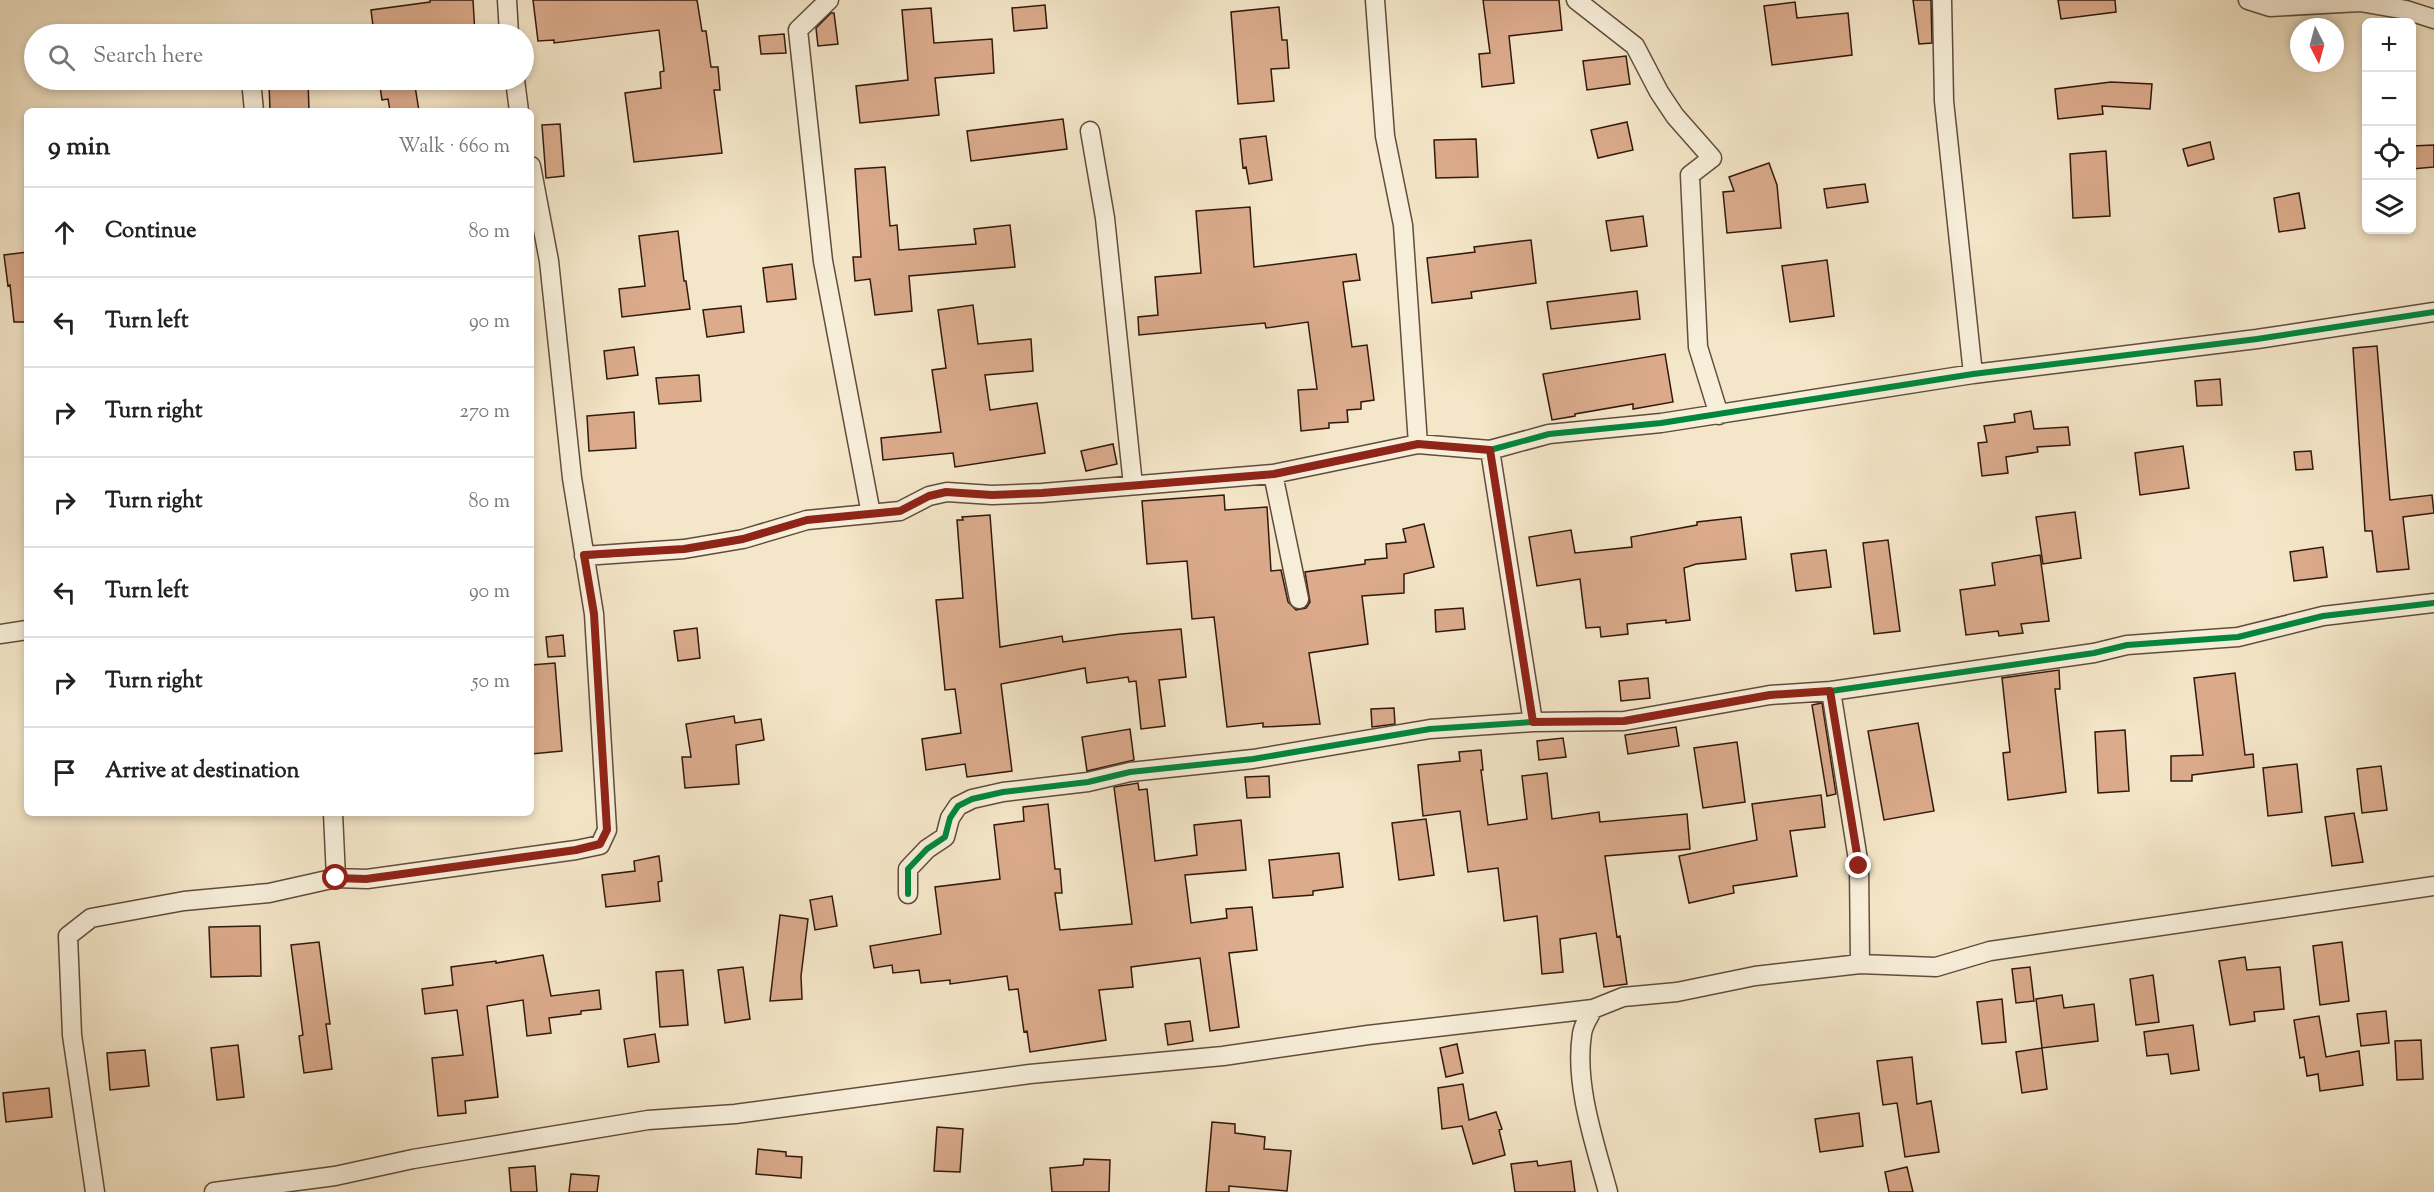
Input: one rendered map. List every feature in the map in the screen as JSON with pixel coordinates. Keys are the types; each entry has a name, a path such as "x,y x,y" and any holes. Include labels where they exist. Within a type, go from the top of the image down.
{"street":[{"path":"507,0 508,24"},
{"path":"829,0 798,30 823,261 871,514"},
{"path":"1375,0 1385,136 1403,225 1418,444"},
{"path":"1576,0 1635,46 1659,92 1675,116 1712,158 1690,175 1698,347 1719,415"},
{"path":"1942,0 1944,101 1973,374"},
{"path":"2248,0 2270,7 2303,7 2331,2 2360,2 2406,10 2434,19"},
{"path":"252,90 254,108"},
{"path":"516,90 519,108"},
{"path":"1090,130 1105,218 1133,485"},
{"path":"94,1192 72,1035 68,936 91,918 184,901 269,893 336,878 366,879 576,850 600,844 607,830 594,614 540,260 534,197"},
{"path":"584,555 684,549 743,539 807,520 900,511 929,496 946,492 992,495 1274,474 1418,444 1490,450 1549,434 1719,415 1973,374 2433,318"},
{"path":"1490,450 1533,722"},
{"path":"1274,474 1299,599"},
{"path":"908,894 908,869 927,849 945,837 950,818 958,806 972,799 1003,792 1088,782 1130,772 1253,759 1430,729 1533,722 1624,721 1770,695 1830,691 2094,653 2127,645 2238,637 2324,616 2434,603"},
{"path":"0,634 24,630"},
{"path":"1830,691 1859,866 1860,964"},
{"path":"333,816 336,878"},
{"path":"214,1192 335,1176 413,1159 648,1120 735,1114 1030,1074 1223,1056 1368,1035 1593,1009 1623,997 1677,992 1755,976 1860,964 1936,967 1990,951 2434,886"},
{"path":"1593,1009 1582,1031 1580,1067 1593,1139 1608,1192"}],"building":[{"path":"430,0 473,0 474,24 373,24 371,10 430,2"},
{"path":"533,0 697,0 702,31 706,31 711,67 718,67 720,90 714,90 722,153 634,162 625,93 661,88 660,72 664,71 659,30 554,43 554,40 538,41"},
{"path":"1483,0 1559,0 1562,30 1509,36 1514,83 1482,87 1479,54 1490,53"},
{"path":"1913,0 1931,0 1932,43 1919,44"},
{"path":"2058,0 2115,0 2116,12 2061,19"},
{"path":"1795,2 1797,18 1848,13 1852,55 1772,65 1764,6"},
{"path":"1045,5 1047,28 1014,31 1012,8"},
{"path":"1279,7 1282,40 1287,40 1289,68 1271,69 1274,101 1238,104 1231,12"},
{"path":"931,8 934,43 992,39 994,73 935,78 939,115 860,123 856,86 908,80 902,10"},
{"path":"831,13 834,13 838,44 818,46 816,28"},
{"path":"784,34 786,53 761,54 759,36"},
{"path":"1626,56 1630,84 1587,90 1583,61"},
{"path":"2111,82 2152,84 2150,109 2102,106 2103,114 2058,119 2055,89"},
{"path":"269,90 308,90 309,108 270,108"},
{"path":"380,90 416,90 419,108 390,108 388,99 382,100"},
{"path":"1063,119 1067,149 971,161 967,131"},
{"path":"1627,122 1633,150 1598,158 1591,130"},
{"path":"560,124 564,176 546,178 542,125"},
{"path":"1266,136 1272,180 1249,184 1246,167 1243,168 1240,139"},
{"path":"1476,139 1478,177 1436,178 1434,140"},
{"path":"2210,142 2214,159 2188,166 2183,149"},
{"path":"2434,145 2434,167 2416,169 2416,146"},
{"path":"2106,151 2110,216 2073,218 2070,154"},
{"path":"1769,163 1777,185 1781,228 1727,233 1723,192 1734,191 1729,177"},
{"path":"885,167 890,226 897,225 899,250 976,244 974,229 1010,225 1015,267 909,276 912,311 875,315 870,279 855,281 853,257 861,257 855,169"},
{"path":"1865,184 1868,202 1827,208 1824,189"},
{"path":"2299,193 2305,228 2279,232 2274,198"},
{"path":"1250,207 1254,267 1356,254 1360,280 1343,282 1352,347 1367,345 1374,400 1361,402 1361,409 1347,410 1348,422 1329,423 1329,428 1301,431 1298,390 1317,389 1308,322 1266,328 1265,323 1139,335 1138,317 1158,315 1155,277 1201,273 1196,211"},
{"path":"1643,216 1647,246 1611,251 1606,221"},
{"path":"678,231 690,309 622,317 619,289 645,286 639,236"},
{"path":"1531,240 1536,283 1471,292 1472,298 1432,303 1427,258 1475,252 1474,247"},
{"path":"24,252 24,322 14,322 4,255"},
{"path":"1827,260 1834,316 1790,322 1782,266"},
{"path":"792,264 796,299 767,302 763,268"},
{"path":"1637,291 1640,319 1551,329 1547,302"},
{"path":"973,305 978,344 1031,339 1033,371 985,375 990,410 1037,403 1045,453 955,467 953,453 883,460 881,438 941,432 932,370 946,368 938,310"},
{"path":"741,306 744,332 707,337 703,310"},
{"path":"2377,346 2390,500 2432,495 2434,513 2403,517 2409,569 2377,572 2372,531 2365,531 2353,348"},
{"path":"634,347 638,375 607,379 604,351"},
{"path":"1665,354 1673,402 1633,409 1633,404 1552,420 1543,374"},
{"path":"699,375 701,401 659,404 656,378"},
{"path":"2220,379 2222,405 2197,406 2195,381"},
{"path":"2031,411 2034,429 2068,427 2070,445 2037,447 2038,452 2006,457 2008,473 1982,476 1978,443 1987,442 1984,426 2015,422 2014,414"},
{"path":"634,412 636,448 589,451 587,416"},
{"path":"1113,444 1117,464 1086,471 1081,451"},
{"path":"2183,446 2189,488 2140,495 2135,453"},
{"path":"2311,451 2313,469 2296,470 2294,452"},
{"path":"1224,495 1225,510 1267,507 1271,571 1281,570 1288,602 1296,610 1306,608 1310,602 1305,572 1365,564 1365,560 1387,558 1386,544 1406,542 1403,529 1424,524 1434,567 1404,574 1404,593 1362,596 1368,644 1309,653 1320,724 1263,727 1263,723 1227,727 1214,617 1192,619 1187,561 1147,564 1142,501"},
{"path":"2075,512 2081,558 2043,564 2036,517"},
{"path":"990,515 1000,647 1062,636 1063,642 1181,629 1186,677 1159,680 1165,726 1141,729 1136,681 1129,682 1128,677 1087,683 1085,668 1001,684 1012,771 967,777 965,764 926,770 922,739 961,733 955,689 945,690 936,600 963,598 957,520 963,520 962,517"},
{"path":"1741,517 1746,559 1696,564 1684,568 1690,620 1627,624 1628,634 1601,637 1600,627 1586,628 1580,579 1537,586 1529,537 1571,530 1575,553 1632,547 1631,537 1697,525 1697,522"},
{"path":"1888,540 1900,631 1874,634 1863,543"},
{"path":"2323,547 2327,577 2294,581 2290,552"},
{"path":"1826,550 1831,587 1796,591 1791,554"},
{"path":"2040,555 2049,621 2021,624 2023,633 1999,636 1998,631 1966,635 1960,590 1995,585 1992,563"},
{"path":"1463,608 1465,629 1436,632 1435,610"},
{"path":"697,628 700,658 678,661 674,631"},
{"path":"563,635 565,656 548,657 546,637"},
{"path":"555,663 562,751 534,754 534,665"},
{"path":"2059,670 2060,689 2055,689 2066,792 2008,800 2003,753 2010,752 2002,678"},
{"path":"2235,673 2245,755 2253,754 2254,767 2192,775 2192,781 2171,781 2171,756 2203,755 2194,678"},
{"path":"1648,678 1650,698 1621,701 1619,681"},
{"path":"1822,703 1836,794 1827,796 1812,705"},
{"path":"1394,708 1395,724 1372,727 1371,709"},
{"path":"734,716 735,723 761,719 764,740 736,745 739,784 685,788 682,757 691,757 686,724"},
{"path":"1918,723 1934,811 1884,820 1868,731"},
{"path":"1676,727 1679,746 1628,754 1625,735"},
{"path":"1130,729 1134,760 1087,771 1082,737"},
{"path":"2125,730 2129,791 2098,793 2095,732"},
{"path":"1563,738 1566,757 1539,760 1537,741"},
{"path":"1737,742 1745,802 1703,808 1694,748"},
{"path":"1481,750 1483,770 1481,770 1488,825 1527,819 1522,776 1547,773 1552,819 1599,812 1600,822 1687,814 1690,849 1605,856 1617,937 1620,936 1627,984 1604,987 1596,933 1560,939 1563,972 1542,974 1537,916 1504,921 1498,868 1468,872 1460,811 1423,816 1418,765 1460,761 1459,752"},
{"path":"2297,764 2302,812 2268,816 2263,768"},
{"path":"2381,766 2387,810 2362,813 2357,769"},
{"path":"1269,776 1270,797 1247,798 1245,777"},
{"path":"1138,783 1139,790 1147,789 1155,861 1197,855 1194,825 1241,820 1246,870 1185,875 1191,923 1227,918 1226,909 1252,907 1257,950 1229,953 1239,1027 1210,1031 1200,958 1131,967 1133,987 1099,990 1106,1040 1030,1052 1027,1031 1024,1032 1018,989 1009,990 1007,976 950,984 950,980 921,983 919,970 893,973 892,965 874,968 870,946 941,934 935,887 1000,879 994,825 1024,821 1023,807 1048,804 1055,869 1060,869 1062,893 1055,893 1060,930 1132,924 1114,787"},
{"path":"1821,795 1825,827 1790,831 1797,876 1733,886 1734,893 1689,903 1679,856 1757,840 1752,804"},
{"path":"2354,813 2363,862 2332,866 2325,817"},
{"path":"1426,819 1434,875 1399,880 1392,823"},
{"path":"1339,853 1343,887 1313,891 1313,895 1273,898 1269,860"},
{"path":"659,856 662,881 658,882 660,901 606,907 602,875 635,871 634,861"},
{"path":"832,896 837,926 815,930 810,900"},
{"path":"780,915 808,919 801,976 802,999 770,1001"},
{"path":"260,926 261,976 211,977 209,927"},
{"path":"319,942 330,1024 326,1024 332,1069 304,1073 299,1036 303,1035 291,945"},
{"path":"2342,942 2349,1001 2320,1005 2313,946"},
{"path":"543,955 551,996 599,990 601,1009 549,1018 551,1033 527,1036 523,1000 487,1006 498,1097 465,1101 466,1113 438,1116 432,1058 463,1055 457,1010 425,1014 422,989 453,985 451,967 496,961 496,963"},
{"path":"2245,957 2247,970 2280,967 2284,1009 2254,1012 2255,1021 2230,1025 2219,961"},
{"path":"743,967 750,1019 725,1023 718,970"},
{"path":"2030,967 2034,1001 2016,1003 2012,969"},
{"path":"683,970 688,1025 660,1027 656,972"},
{"path":"2153,975 2159,1022 2136,1025 2130,979"},
{"path":"2062,995 2064,1008 2094,1004 2098,1041 2042,1048 2036,999"},
{"path":"2002,999 2006,1042 1982,1044 1977,1002"},
{"path":"2386,1011 2389,1043 2361,1046 2357,1014"},
{"path":"2319,1016 2326,1057 2359,1051 2363,1085 2320,1091 2318,1074 2307,1076 2304,1057 2300,1058 2294,1020"},
{"path":"1190,1021 1193,1041 1168,1045 1165,1024"},
{"path":"2193,1025 2199,1070 2171,1074 2168,1054 2147,1056 2144,1032"},
{"path":"655,1034 659,1062 628,1067 624,1039"},
{"path":"2421,1040 2423,1079 2397,1080 2395,1041"},
{"path":"1457,1044 1463,1073 1446,1077 1440,1048"},
{"path":"238,1045 244,1097 217,1100 211,1048"},
{"path":"2042,1048 2047,1089 2022,1093 2016,1052"},
{"path":"145,1050 149,1086 110,1090 107,1053"},
{"path":"1912,1057 1917,1104 1931,1101 1939,1152 1905,1157 1897,1103 1883,1105 1877,1061"},
{"path":"1463,1084 1469,1120 1496,1112 1502,1129 1499,1130 1505,1155 1473,1164 1462,1126 1442,1129 1438,1088"},
{"path":"49,1088 52,1117 6,1122 3,1093"},
{"path":"1859,1113 1863,1146 1820,1152 1815,1119"},
{"path":"1212,1122 1235,1124 1235,1133 1265,1137 1264,1149 1291,1151 1287,1191 1229,1186 1229,1192 1206,1192"},
{"path":"937,1127 963,1129 960,1172 934,1171"},
{"path":"758,1149 786,1152 786,1156 802,1157 801,1178 756,1174"},
{"path":"1084,1159 1110,1160 1109,1192 1052,1192 1050,1168 1083,1165"},
{"path":"1537,1161 1538,1166 1571,1161 1575,1192 1515,1192 1511,1164"},
{"path":"535,1166 537,1192 511,1192 509,1168"},
{"path":"1907,1167 1913,1192 1889,1192 1885,1172"},
{"path":"571,1174 599,1176 597,1192 569,1192"}],"cycle path":[{"path":"584,556 684,549 743,539 807,520 900,511 929,496 947,492 992,495 1042,493 1273,474 1418,444 1490,450 1549,434 1661,423 1973,374 2257,339 2434,312"},
{"path":"908,894 908,869 927,849 945,837 950,818 958,806 972,799 1003,792 1088,782 1130,772 1253,759 1430,729 1533,722 1624,721 1770,695 1831,691 2094,653 2127,645 2238,637 2323,616 2434,603"}],"route":[{"path":"336,878 366,879 576,850 600,844 607,830 594,614 584,555 684,549 743,539 807,520 900,511 929,496 946,492 992,495 1042,493 1274,474 1418,444 1490,450 1533,722 1624,721 1770,695 1830,691 1859,866"}]}
